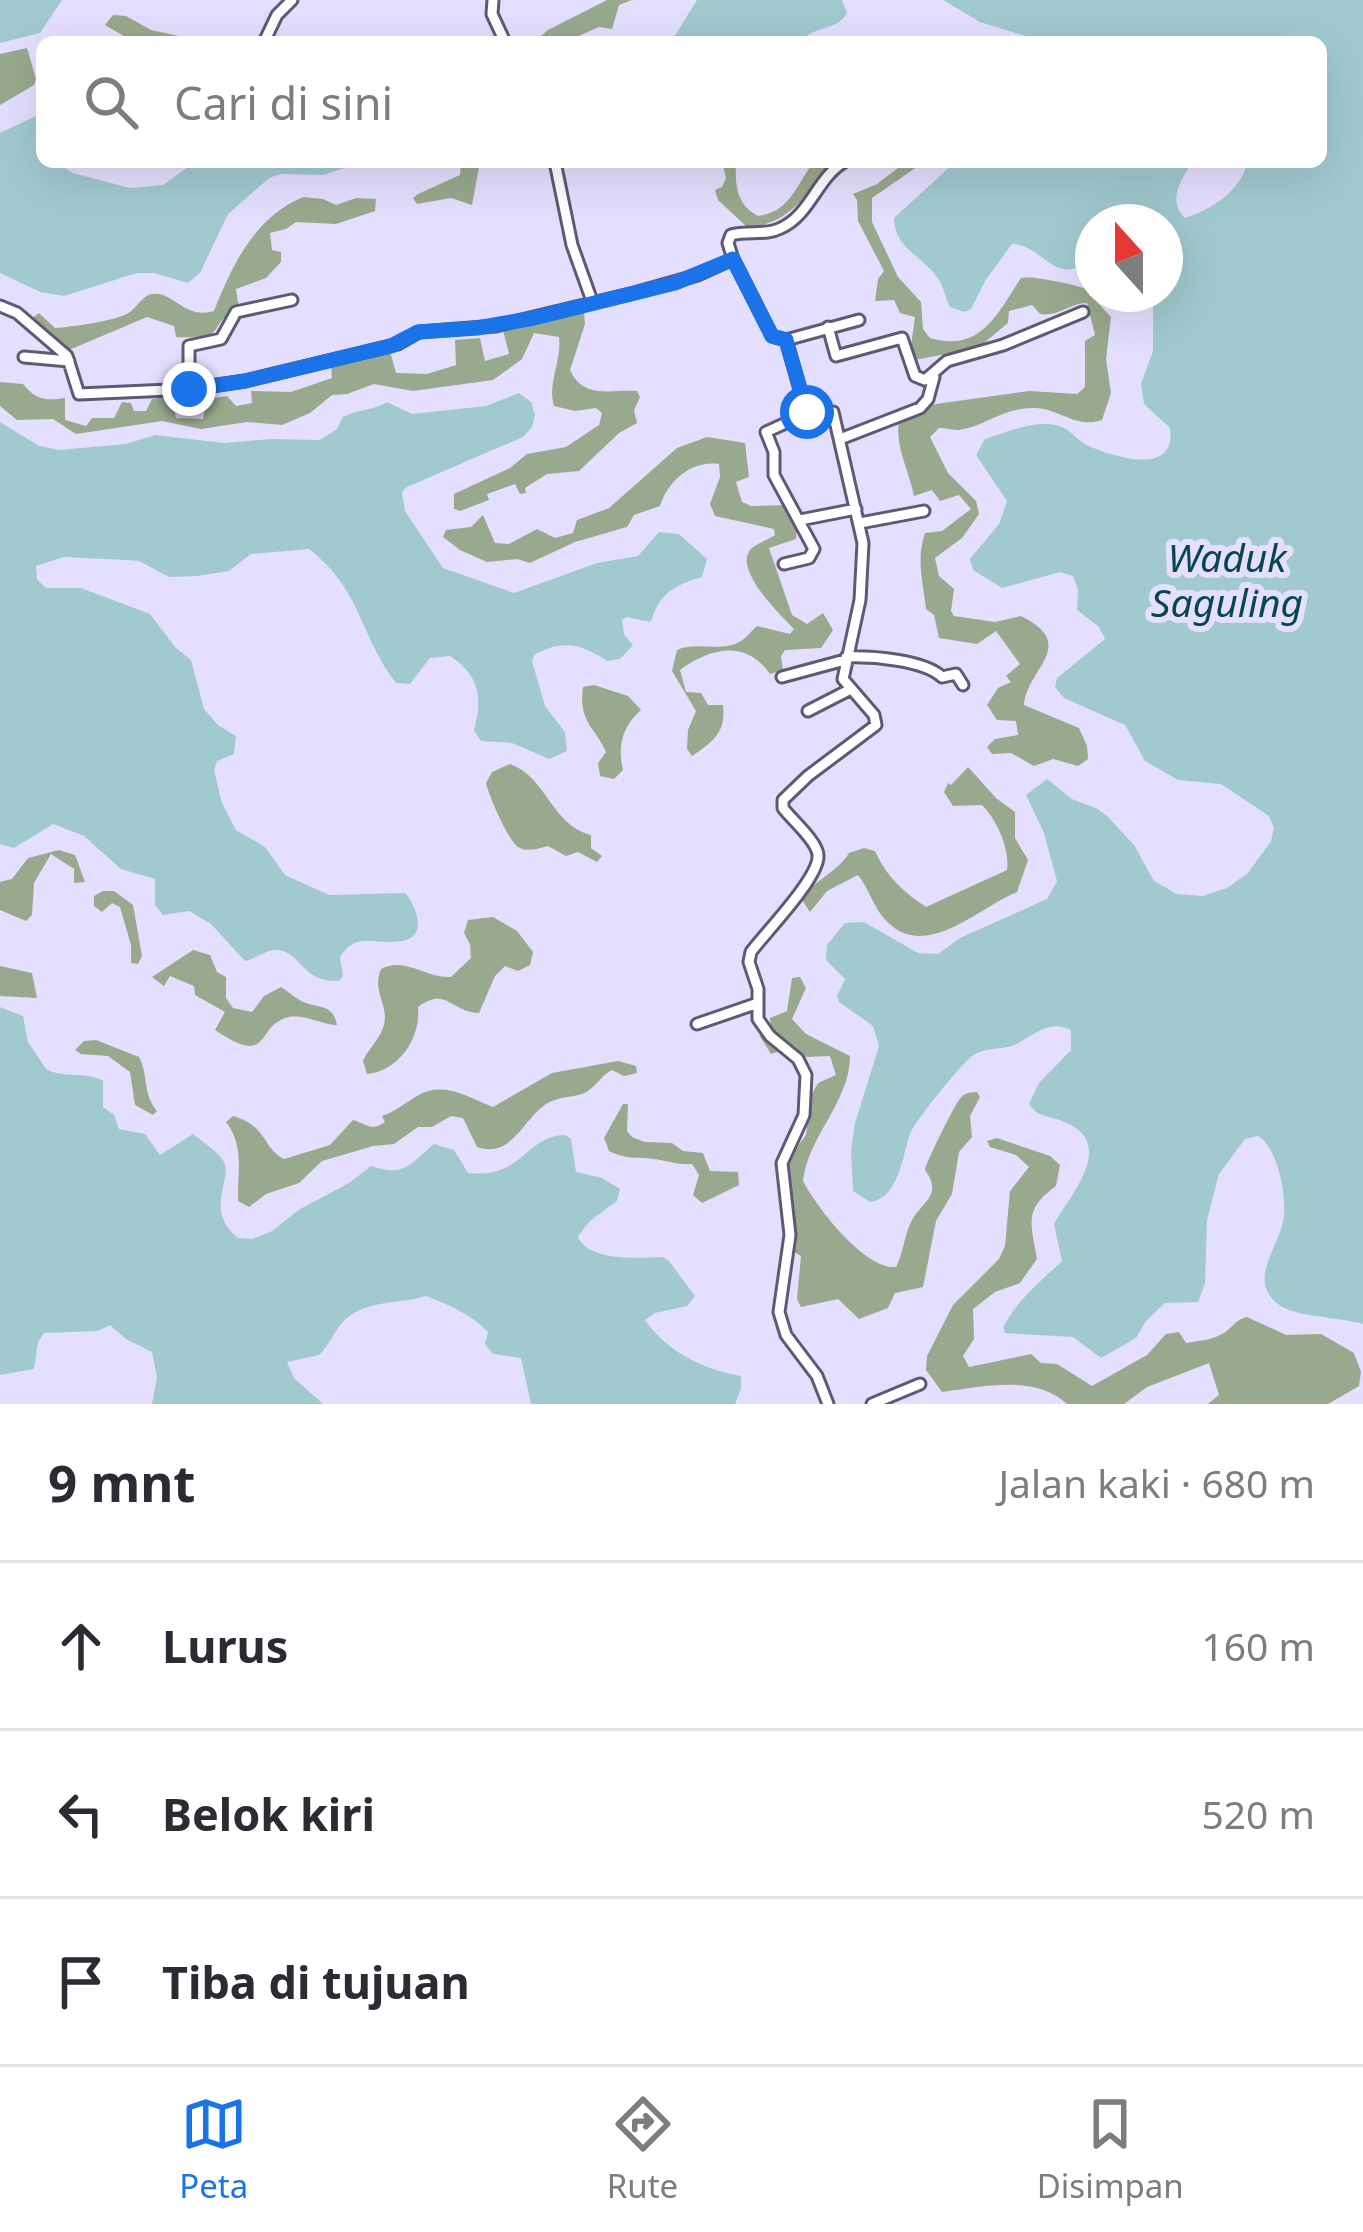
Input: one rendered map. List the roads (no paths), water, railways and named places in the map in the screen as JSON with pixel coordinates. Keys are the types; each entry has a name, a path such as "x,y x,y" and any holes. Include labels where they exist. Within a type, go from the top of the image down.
{"street":[{"path":"267,36 292,0"},
{"path":"493,0 492,14 502,36"},
{"path":"556,168 572,245 592,301"},
{"path":"836,168 787,226 731,235 728,243 772,336 786,340 860,320"},
{"path":"0,306 17,313 69,361 74,388 82,394 189,389 245,381 391,346 418,332 496,326 675,283 733,259"},
{"path":"189,389 189,346 221,339 236,312 292,300"},
{"path":"840,439 920,407 928,399 940,365 951,359 1003,345 1083,312"},
{"path":"828,327 836,356 902,338 914,376 925,380 934,375"},
{"path":"786,340 808,413"},
{"path":"24,357 69,361"},
{"path":"784,564 809,558 813,542 774,475 774,452 766,432 808,413 832,410 860,523 860,600 843,679 871,711 876,725 783,800 783,808 816,849 818,860 751,952 749,962 758,1019 798,1059 806,1076 804,1115 782,1163 790,1235 779,1312 786,1335 817,1376 828,1404"},
{"path":"800,520 856,509"},
{"path":"860,523 924,511"},
{"path":"782,677 846,658 874,656 928,667 942,677 956,674 963,685"},
{"path":"808,711 849,690"},
{"path":"697,1024 758,1003"},
{"path":"872,1404 920,1384"}],"water":[{"path":"0,0 62,0 40,33 0,43"},
{"path":"697,0 842,0 847,13 838,23 807,36 675,36"},
{"name":"Waduk Saguling","path":"943,0 1363,0 1363,1324 1298,1312 1271,1297 1265,1277 1283,1222 1284,1201 1276,1162 1258,1136 1245,1139 1219,1174 1207,1220 1205,1283 1198,1302 1165,1303 1136,1338 1101,1358 1073,1337 1005,1333 1003,1327 1016,1308 1062,1261 1054,1224 1079,1184 1089,1155 1079,1130 1040,1114 1029,1104 1039,1083 1071,1050 1071,1030 1064,1027 1045,1028 1015,1045 975,1054 914,1127 887,1193 870,1202 853,1191 855,1123 879,1046 873,1026 839,1002 845,979 826,960 827,945 845,923 864,922 918,953 938,954 960,938 1047,899 1057,881 1044,833 1026,795 1047,779 1072,799 1108,817 1134,845 1154,881 1177,894 1203,896 1227,888 1248,873 1271,841 1274,828 1269,816 1221,784 1178,780 1145,761 1125,725 1064,698 1055,687 1057,678 1105,639 1099,627 1077,610 1073,576 1060,572 1002,588 973,570 970,559 999,524 1007,501 976,455 985,439 1041,424 1064,428 1086,445 1115,455 1143,460 1164,453 1170,428 1144,404 1141,384 1153,351 1153,312 1183,312 1183,215 1215,204 1232,190 1246,168 1327,168 1327,36 1026,36 980,22"},
{"path":"36,116 36,168 65,168 130,188 163,185 187,168 345,168 323,175 269,178 228,214 200,273 188,283 137,273 64,296 40,292 0,273 0,133"},
{"name":"Waduk Saguling","path":"948,168 1189,168 1177,204 1075,204 1075,268 1057,267 1012,244 971,309 964,312 950,307 939,280 899,238 894,218"},
{"path":"519,393 531,402 535,414 523,437 402,492 405,511 443,568 514,593 597,563 638,556 659,532 679,534 707,559 702,577 669,592 651,622 622,620 624,634 633,645 620,659 607,661 572,646 534,655 545,706 565,732 567,751 549,759 512,743 481,741 474,730 478,707 473,679 450,656 430,658 410,684 396,683 340,580 309,549 251,554 229,571 197,576 169,577 139,561 126,560 64,557 36,566 37,579 46,588 81,588 150,614 191,660 204,709 236,736 234,754 217,761 214,770 222,803 236,830 265,847 285,875 329,895 405,893 418,920 415,934 402,941 353,944 340,957 343,976 339,981 326,980 284,951 271,950 245,961 211,924 189,911 163,915 155,905 155,879 121,869 84,836 53,824 14,848 0,844 0,422 39,446 59,450 126,444 155,435 224,443 320,440 337,429 343,417 387,402 412,414 486,406"},
{"path":"0,1007 23,1016 28,1042 46,1069 103,1081 103,1107 114,1115 119,1129 145,1134 160,1155 193,1134 216,1152 226,1174 222,1215 238,1238 252,1239 272,1231 371,1166 406,1167 434,1144 454,1150 468,1173 486,1173 512,1164 541,1142 565,1135 571,1139 576,1172 602,1178 620,1189 617,1201 578,1237 603,1255 669,1261 695,1296 687,1306 645,1320 688,1358 741,1376 735,1404 531,1404 521,1358 493,1354 485,1344 488,1332 426,1296 360,1310 342,1323 319,1355 287,1362 294,1378 323,1404 152,1404 157,1377 152,1352 110,1325 98,1331 44,1333 34,1369 0,1375"}]}
